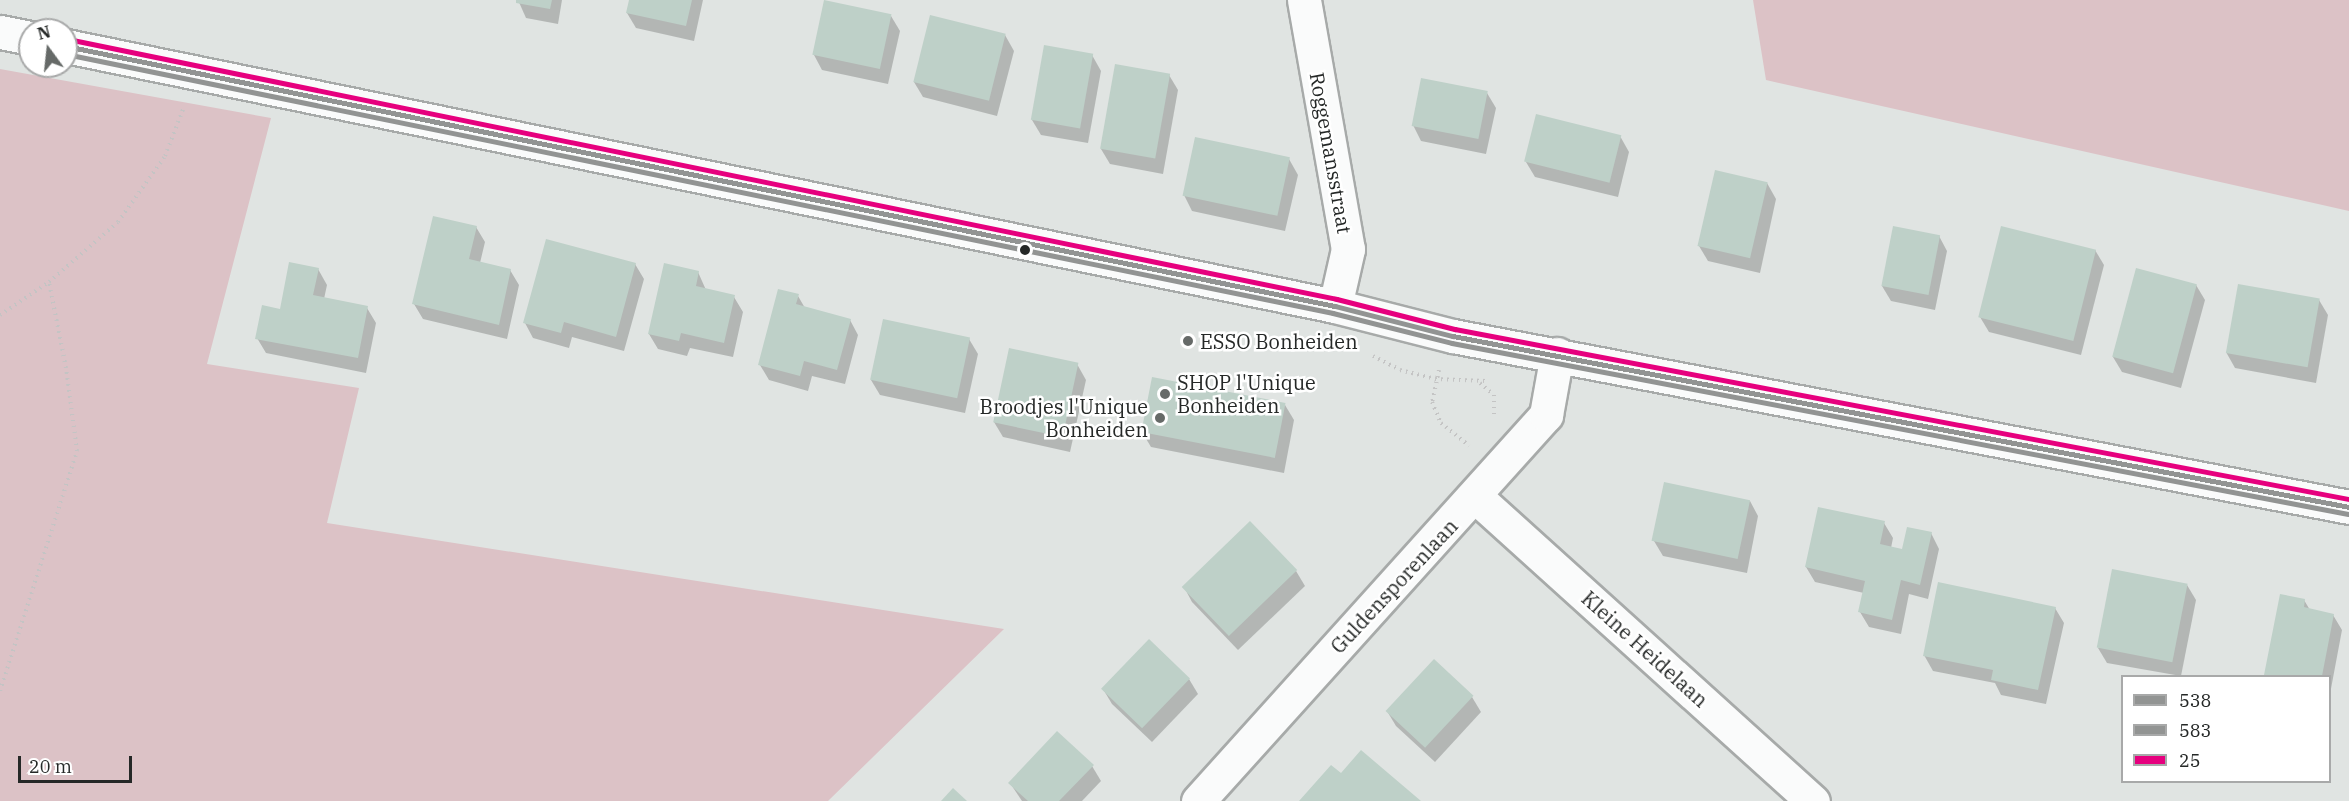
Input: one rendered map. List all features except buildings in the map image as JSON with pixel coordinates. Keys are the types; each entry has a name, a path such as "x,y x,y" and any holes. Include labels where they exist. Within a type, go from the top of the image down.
{"street":[{"name":"Roggemansstraat","path":"1304,0 1348,249 1335,306"},
{"path":"0,32 18,36"},
{"path":"78,48 1335,306 1453,336 1557,354 2349,507"},
{"name":"Guldensporenlaan","path":"1198,801 1476,496 1546,415 1557,354"},
{"name":"Kleine Heidelaan","path":"1476,496 1813,801"}],"path":[{"path":"0,315 49,282 118,222 165,156 198,73"},
{"path":"0,691 77,451 66,368 49,282"},
{"path":"1480,383 1436,379 1432,402 1441,423 1498,471"}],"shaded area":[{"path":"1753,0 2349,0 2349,211 1766,80"},
{"path":"0,69 18,72 18,78 50,78 271,118 207,364 359,388 327,523 1004,629 828,801 0,801"}],"transit line":[{"name":"25","path":"78,41 1337,299 1455,329 2349,499"},
{"name":"538","path":"78,48 1335,306 1453,336 2349,507"},
{"name":"583","path":"78,56 1333,313 1452,343 2348,514"}],"place":[{"name":"ESSO Bonheiden","path":"1188,341"},
{"name":"SHOP l'Unique Bonheiden","path":"1165,394"},
{"name":"Broodjes l'Unique Bonheiden","path":"1160,418"}]}
